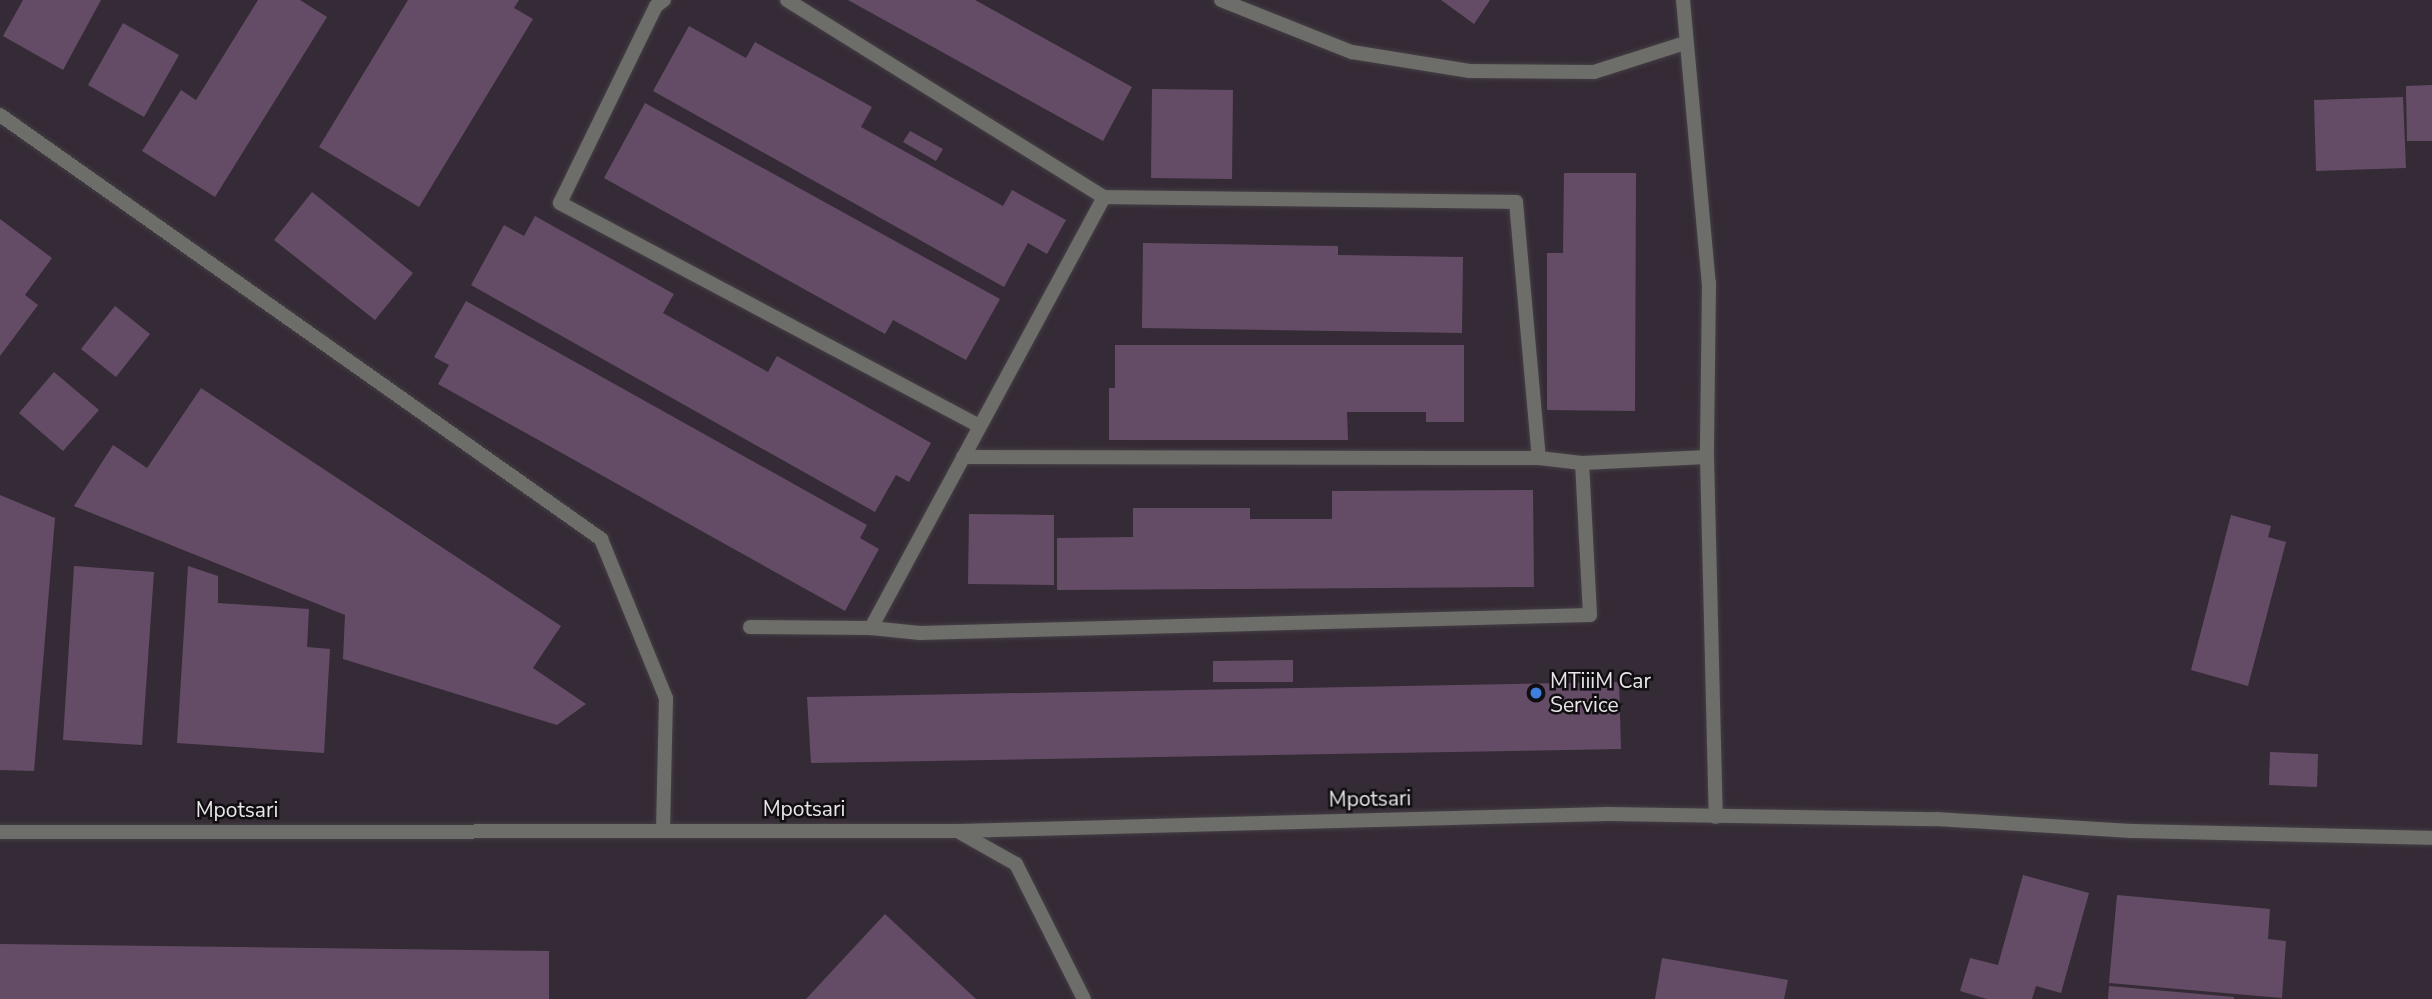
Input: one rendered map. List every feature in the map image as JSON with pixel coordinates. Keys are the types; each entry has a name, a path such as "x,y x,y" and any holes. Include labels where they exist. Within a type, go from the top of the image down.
{"street":[{"path":"664,0 656,6 560,203 978,425"},
{"path":"787,0 1104,197 1516,202 1539,458"},
{"path":"1221,0 1352,52 1469,71 1594,72 1685,43"},
{"path":"1683,0 1709,283 1707,457 1716,817"},
{"path":"0,115 601,539 666,698 663,830"},
{"path":"872,628 978,425 1104,197"},
{"path":"963,457 1539,458 1582,463 1707,457"},
{"path":"750,627 872,628 920,633 1590,615 1582,463"},
{"name":"Mpotsari","path":"0,832 958,831 1608,814 1936,819 2131,831 2432,838"},
{"path":"958,831 1016,863 1084,999"}],"shaded area":[{"path":"0,0 2432,0 2432,999 0,999"}],"building":[{"path":"23,0 101,0 63,70 3,36"},
{"path":"258,0 300,0 327,17 215,197 142,151 181,90 196,100"},
{"path":"408,0 519,0 514,8 533,19 419,207 319,147"},
{"path":"848,0 975,0 1132,87 1103,141"},
{"path":"1441,0 1490,0 1474,24"},
{"path":"123,23 179,55 144,117 88,85"},
{"path":"689,26 746,58 755,42 872,107 861,127 1003,206 1012,190 1066,220 1047,254 1028,243 1004,287 653,91"},
{"path":"2432,85 2432,141 2407,141 2406,86"},
{"path":"1152,89 1233,90 1232,179 1151,178"},
{"path":"2403,97 2406,168 2316,171 2314,100"},
{"path":"645,103 1000,299 966,360 893,320 885,334 604,178"},
{"path":"910,131 943,149 936,161 903,142"},
{"path":"1564,173 1636,173 1635,411 1547,410 1547,253 1563,253"},
{"path":"312,192 413,273 375,320 274,240"},
{"path":"535,216 674,294 663,313 768,372 777,356 931,443 909,482 896,475 875,512 471,285 504,225 524,236"},
{"path":"0,219 52,258 25,295 38,305 0,356"},
{"path":"1143,243 1338,246 1338,255 1463,257 1462,333 1142,328"},
{"path":"466,301 867,525 860,538 879,549 845,611 438,384 449,365 434,357"},
{"path":"115,306 150,334 116,377 81,349"},
{"path":"1115,345 1464,345 1464,422 1426,422 1426,412 1347,412 1348,440 1109,440 1109,388 1115,388"},
{"path":"54,372 99,410 63,451 19,413"},
{"path":"201,388 561,626 533,668 586,704 557,725 343,659 345,615 74,506 113,445 147,468"},
{"path":"1533,490 1534,587 1057,590 1057,538 1133,537 1133,508 1250,508 1250,519 1332,519 1332,491"},
{"path":"0,495 55,518 34,771 0,770"},
{"path":"969,514 1054,515 1054,585 968,584"},
{"path":"2231,515 2271,526 2268,537 2286,542 2248,686 2191,670"},
{"path":"74,566 154,572 142,745 63,740"},
{"path":"188,566 218,576 218,603 309,609 307,647 330,649 324,753 177,743"},
{"path":"1293,660 1293,682 1213,682 1213,661"},
{"path":"1619,682 1621,749 811,763 807,697"},
{"path":"2270,752 2318,754 2317,787 2269,785"},
{"path":"2023,875 2089,893 2061,993 2036,986 2032,999 1987,999 1960,991 1970,958 1998,965"},
{"path":"2117,895 2270,909 2268,939 2286,941 2282,998 2109,983"},
{"path":"885,914 976,999 806,999"},
{"path":"0,944 549,951 549,999 0,999"},
{"path":"1662,958 1788,980 1784,999 1655,999"},
{"path":"2109,986 2234,997 2234,999 2108,999"}],"place":[{"name":"MTiiiM Car Service","path":"1536,693"}]}
